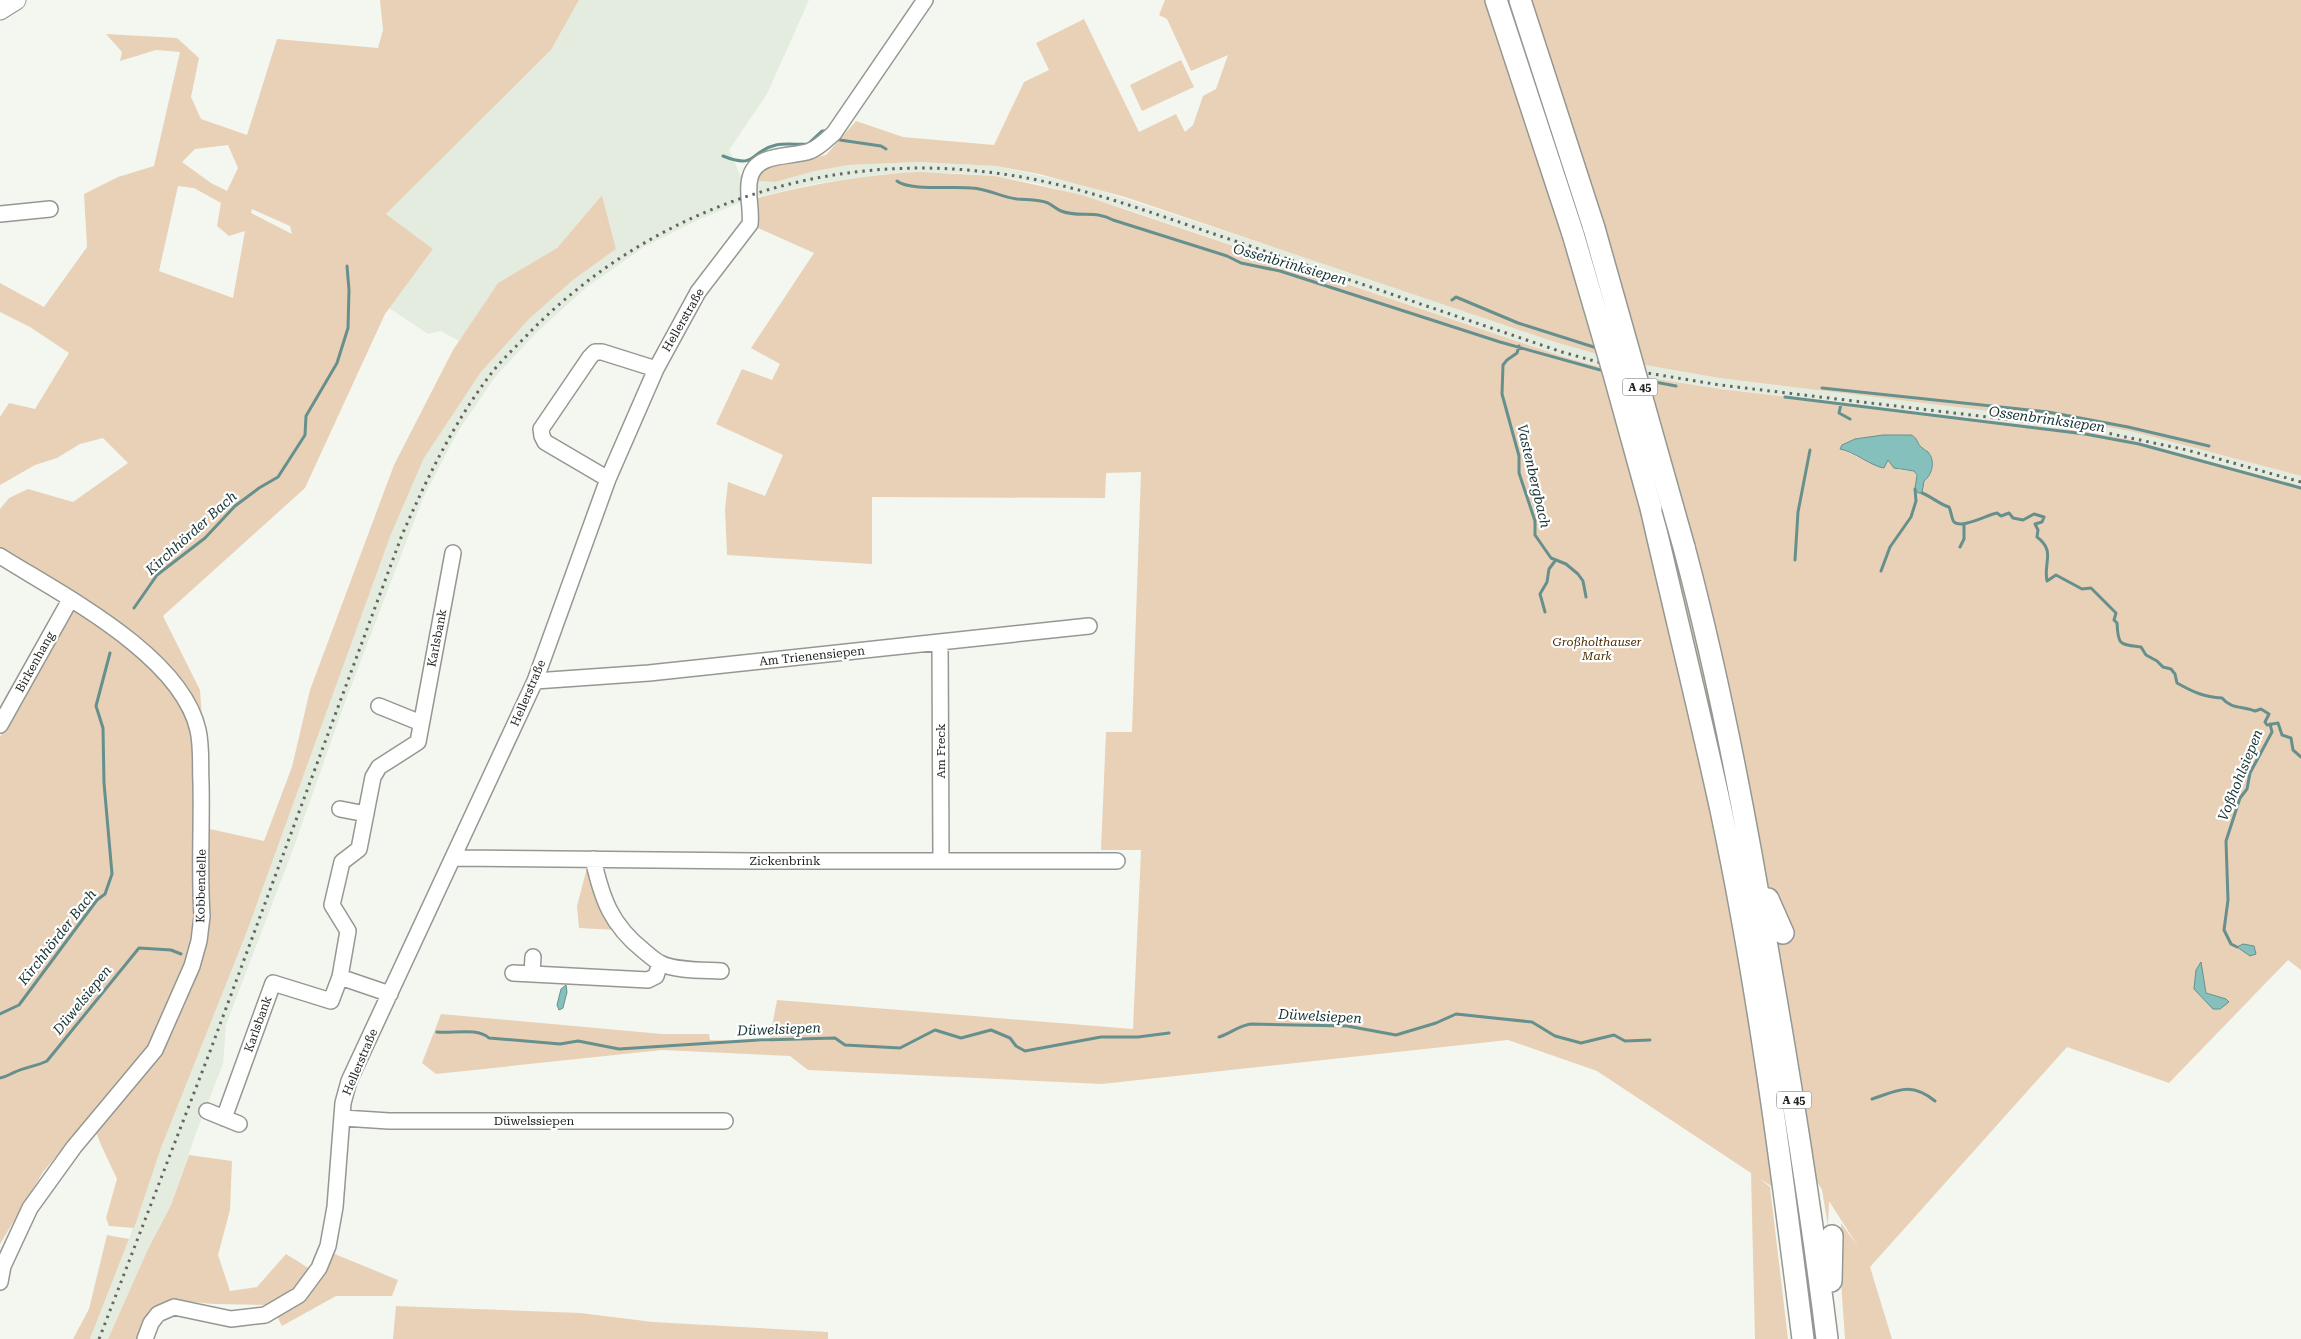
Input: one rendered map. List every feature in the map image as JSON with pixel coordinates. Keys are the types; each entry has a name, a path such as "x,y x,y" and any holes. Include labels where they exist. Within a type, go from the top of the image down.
{"highway":[{"name":"A 45","path":"1496,0 1573,234 1633,441 1661,552 1721,811 1759,1018 1780,1150 1803,1339"},
{"name":"A 45","path":"1520,0 1594,228 1684,547 1708,645 1754,861 1799,1128 1828,1339"},
{"path":"1718,858 1721,811"},
{"path":"1754,861 1783,932"},
{"path":"1775,1198 1794,1268"},
{"path":"1828,1339 1832,1236"}],"main road":[{"path":"0,10 16,0"}],"street":[{"name":"Hellerstraße","path":"145,1339 151,1323 165,1310 174,1307 231,1319 259,1317 279,1308 305,1289 318,1268 328,1246 335,1207 344,1094 534,681 608,479 656,369 698,292 750,224 752,211 749,182 754,170 761,161 808,152 822,145 834,133 925,0"},
{"path":"0,214 50,209"},
{"path":"608,479 545,442 542,436 542,429 595,352 602,352 656,369"},
{"name":"Karlsbank","path":"224,1118 273,983 331,1001 340,977 348,931 332,905 342,862 359,849 373,777 379,767 418,742 453,553"},
{"name":"Kobbendelle","path":"0,556 104,620 128,639 167,675 179,689 192,712 200,747 202,916 199,941 192,966 155,1050 74,1147 30,1208 3,1266 0,1282"},
{"name":"Birkenhang","path":"0,725 70,600"},
{"name":"Am Trienensiepen","path":"534,681 656,672 1089,626"},
{"name":"Am Freck","path":"940,642 941,860"},
{"path":"379,706 421,723"},
{"path":"340,809 366,814"},
{"name":"Zickenbrink","path":"453,858 1117,862"},
{"path":"594,859 600,889 613,919 630,939 660,963 689,969 721,971"},
{"path":"532,957 532,974"},
{"path":"513,973 648,980 656,976 660,963"},
{"path":"340,977 390,994"},
{"path":"207,1111 240,1124"},
{"name":"Düwelssiepen","path":"343,1118 389,1121 725,1121"}],"shaded area":[{"path":"579,0 809,0 767,94 729,150 745,186 747,200 700,219 644,247 587,287 539,330 495,377 457,433 423,498 344,705 292,852 226,1025 223,1064 171,1205 148,1249 108,1339 90,1339 129,1239 161,1148 246,934 391,533 424,458 481,372 529,319 573,280 616,249 602,195 557,248 498,283 459,341 441,331 428,334 389,308 433,249 386,214 551,50"},
{"path":"917,162 996,166 1083,185 1406,290 1558,343 1622,361 1719,378 2087,423 2134,432 2301,476 2301,486 2132,440 2088,432 1720,389 1625,374 1561,356 1123,208 1039,184 995,176 952,173 886,174 819,183 756,197 754,183 759,181 775,182 815,171 849,165"}],"green space":[{"path":"380,0 579,0 551,50 386,214 433,249 385,314 305,488 163,616 200,690 210,829 264,841 292,767 310,690 394,465 453,350 498,283 557,248 602,195 616,249 573,280 529,319 481,372 424,458 391,534 246,934 161,1148 134,1228 109,1226 106,1218 117,1179 90,1116 43,1172 0,1244 0,737 74,596 0,548 0,509 9,498 28,489 73,502 128,463 103,438 80,444 57,458 35,465 0,485 0,417 9,403 35,409 69,353 30,327 0,312 0,283 44,307 87,247 84,194 118,177 154,166 180,52 156,50 120,61 122,52 106,34 177,38 199,58 191,97 201,119 247,135 277,39 378,48 383,30","holes":["228,145 238,168 227,191 211,183 182,162 195,149","178,186 194,188 221,203 217,226 229,236 245,231 233,298 159,271","252,209 290,226 292,234 251,213"]},
{"path":"1165,0 2301,0 2301,476 2134,432 2087,423 1719,378 1622,361 1558,343 1125,197 1039,174 996,166 917,162 849,165 815,171 775,182 759,181 759,173 763,169 826,155 856,121 903,137 994,145 1024,82 1049,70 1036,43 1084,19 1139,132 1176,114 1185,132 1193,125 1203,96 1216,89 1228,55 1191,71 1167,19 1159,15"},
{"path":"1181,60 1194,87 1142,111 1130,85"},
{"name":"Großholthauser Mark","path":"919,172 995,176 1082,195 1561,356 1625,374 1720,389 2088,432 2132,440 2301,486 2301,970 2288,960 2169,1083 2067,1047 1870,1267 1892,1339 1845,1339 1841,1282 1841,1223 1859,1248 1829,1201 1828,1226 1822,1190 1816,1180 1780,1192 1759,1178 1770,1187 1788,1339 1755,1339 1751,1173 1597,1071 1508,1040 1102,1084 808,1070 790,1056 662,1050 436,1074 422,1063 441,1014 662,1034 709,1034 710,1040 769,1042 777,1000 1133,1029 1141,850 1101,850 1106,732 1132,732 1141,472 1106,473 1105,498 872,497 872,564 727,555 725,509 728,482 765,496 783,455 716,424 742,369 772,380 780,364 751,348 814,253 758,228 757,198 797,188 838,181 878,175","holes":["1917,440 1921,447 1927,451 1922,489 1914,471 1899,470 1888,459 1884,468 1844,450"]},
{"path":"588,864 617,930 579,928 577,906"},
{"path":"189,1155 232,1161 230,1210 218,1255 230,1291 257,1287 286,1254 310,1269 325,1250 398,1280 392,1296 336,1296 282,1326 271,1305 214,1304 169,1300 145,1319 138,1339 108,1339 148,1249 171,1205"},
{"path":"107,1235 129,1239 90,1339 73,1339 89,1309"},
{"path":"396,1306 580,1313 653,1322 828,1332 828,1339 393,1339"}],"water":[{"path":"1883,435 1911,435 1928,452 1932,459 1932,468 1924,481 1922,493 1918,493 1915,489 1917,475 1914,471 1894,468 1888,460 1884,468 1879,467 1840,449 1842,445 1855,439"},
{"path":"2243,944 2254,946 2256,954 2250,956 2237,947"},
{"path":"2201,962 2206,993 2226,999 2229,1002 2220,1009 2213,1009 2194,989 2196,970"},
{"path":"566,985 567,992 563,1008 559,1010 557,1005 561,989"}],"waterway":[{"name":"Ossenbrinksiepen","path":"723,156 734,160 748,160 761,151 776,145 808,144 822,131 826,131"},
{"name":"Ossenbrinksiepen","path":"840,140 881,146 886,149"},
{"name":"Ossenbrinksiepen","path":"897,181 911,186 978,189 1011,198 1037,200 1067,213 1101,215 1227,256 1241,263 1280,271 1500,342 1604,371"},
{"name":"Kirchhörder Bach","path":"134,608 157,575 205,538 235,506 259,488 278,477 305,435 306,416 337,363 348,328 349,290 347,266"},
{"path":"1452,300 1456,297 1518,323 1600,349"},
{"name":"Vastenbergbach","path":"1519,346 1517,353 1503,365 1502,394 1519,456 1519,473 1535,521 1535,535 1551,558 1566,564 1578,574 1583,581 1586,597"},
{"name":"Ossenbrinksiepen","path":"1644,380 1676,386"},
{"path":"1822,388 2048,412 2128,427 2209,446"},
{"name":"Ossenbrinksiepen","path":"1785,397 2085,434 2139,444 2301,488"},
{"path":"1841,404 1839,413 1850,419"},
{"path":"1795,560 1798,512 1810,450"},
{"path":"1881,571 1890,547 1911,517 1916,501 1915,489"},
{"path":"1922,493 1949,507 1953,521 1958,524 1968,523 1997,513 2001,516 2009,513 2013,518 2023,520 2034,514 2044,517 2042,522 2035,524 2038,530 2037,537 2046,547 2048,558 2047,581 2056,575 2082,589 2091,588 2116,613 2114,620 2117,623 2119,640 2124,644 2141,647 2146,655 2163,667 2171,669 2175,674 2177,683 2188,689 2204,695 2222,698 2233,706 2255,711 2261,709 2269,714 2265,722 2267,725 2278,723 2282,735 2291,738 2293,750 2301,757"},
{"path":"1960,547 1964,539 1964,524"},
{"path":"1545,612 1540,594 1547,582 1549,569 1555,561"},
{"name":"Kirchhörder Bach","path":"0,1014 19,1005 97,900 105,894 112,874 104,783 103,728 96,706 110,653"},
{"name":"Voßhohlsiepen","path":"2237,947 2231,944 2224,930 2228,900 2226,841 2240,798 2247,789 2250,773 2272,732 2270,724"},
{"name":"Düwelsiepen","path":"0,1078 47,1061 139,948 171,950 181,954"},
{"name":"Düwelsiepen","path":"1219,1037 1251,1024 1347,1026 1396,1035 1436,1023 1456,1014 1532,1022 1555,1036 1581,1043 1614,1035 1625,1041 1650,1040"},
{"name":"Düwelsiepen","path":"437,1032 471,1032 489,1038 560,1044 578,1041 619,1049 759,1040 835,1038 845,1045 900,1048 935,1030 961,1038 991,1030 1010,1038 1016,1046 1025,1051 1101,1037 1138,1037 1169,1033"},
{"name":"Düwelsiepen","path":"1872,1099 1896,1091 1911,1089 1935,1101"}],"railway":[{"path":"99,1339 209,1054 402,535 452,432 500,363 532,330 580,287 631,251 687,221 745,197 805,180 868,171 931,168 995,173 1026,178 1056,184 1116,201 1562,352 1623,369 1720,385 2088,429 2187,450 2301,482"}]}
